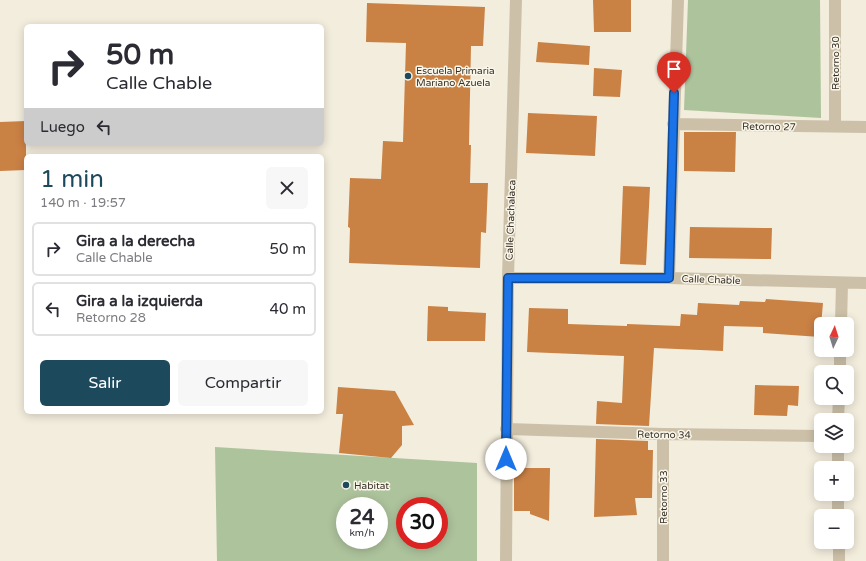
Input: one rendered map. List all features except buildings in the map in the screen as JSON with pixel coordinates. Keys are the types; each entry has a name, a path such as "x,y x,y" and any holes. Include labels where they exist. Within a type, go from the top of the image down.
{"street":[{"name":"Calle Chachalaca","path":"506,561 508,278 516,0"},
{"path":"669,278 678,0"},
{"name":"Retorno 30","path":"835,0 836,126"},
{"name":"Retorno 27","path":"673,124 866,127"},
{"name":"Calle Chable","path":"508,278 669,278 866,283"},
{"path":"841,317 842,283"},
{"name":"Retorno 34","path":"506,430 814,436"},
{"name":"Retorno 33","path":"663,561 664,434"},
{"path":"839,549 839,561"}],"green space":[{"path":"688,0 820,0 821,118 684,110"},
{"name":"Habitat","path":"215,447 477,463 477,561 217,561"}],"place":[{"name":"Escuela Primaria Mariano Azuela","path":"408,76"},
{"name":"Habitat","path":"346,485"}],"route":[{"path":"506,459 508,278 669,278 674,93"}]}
